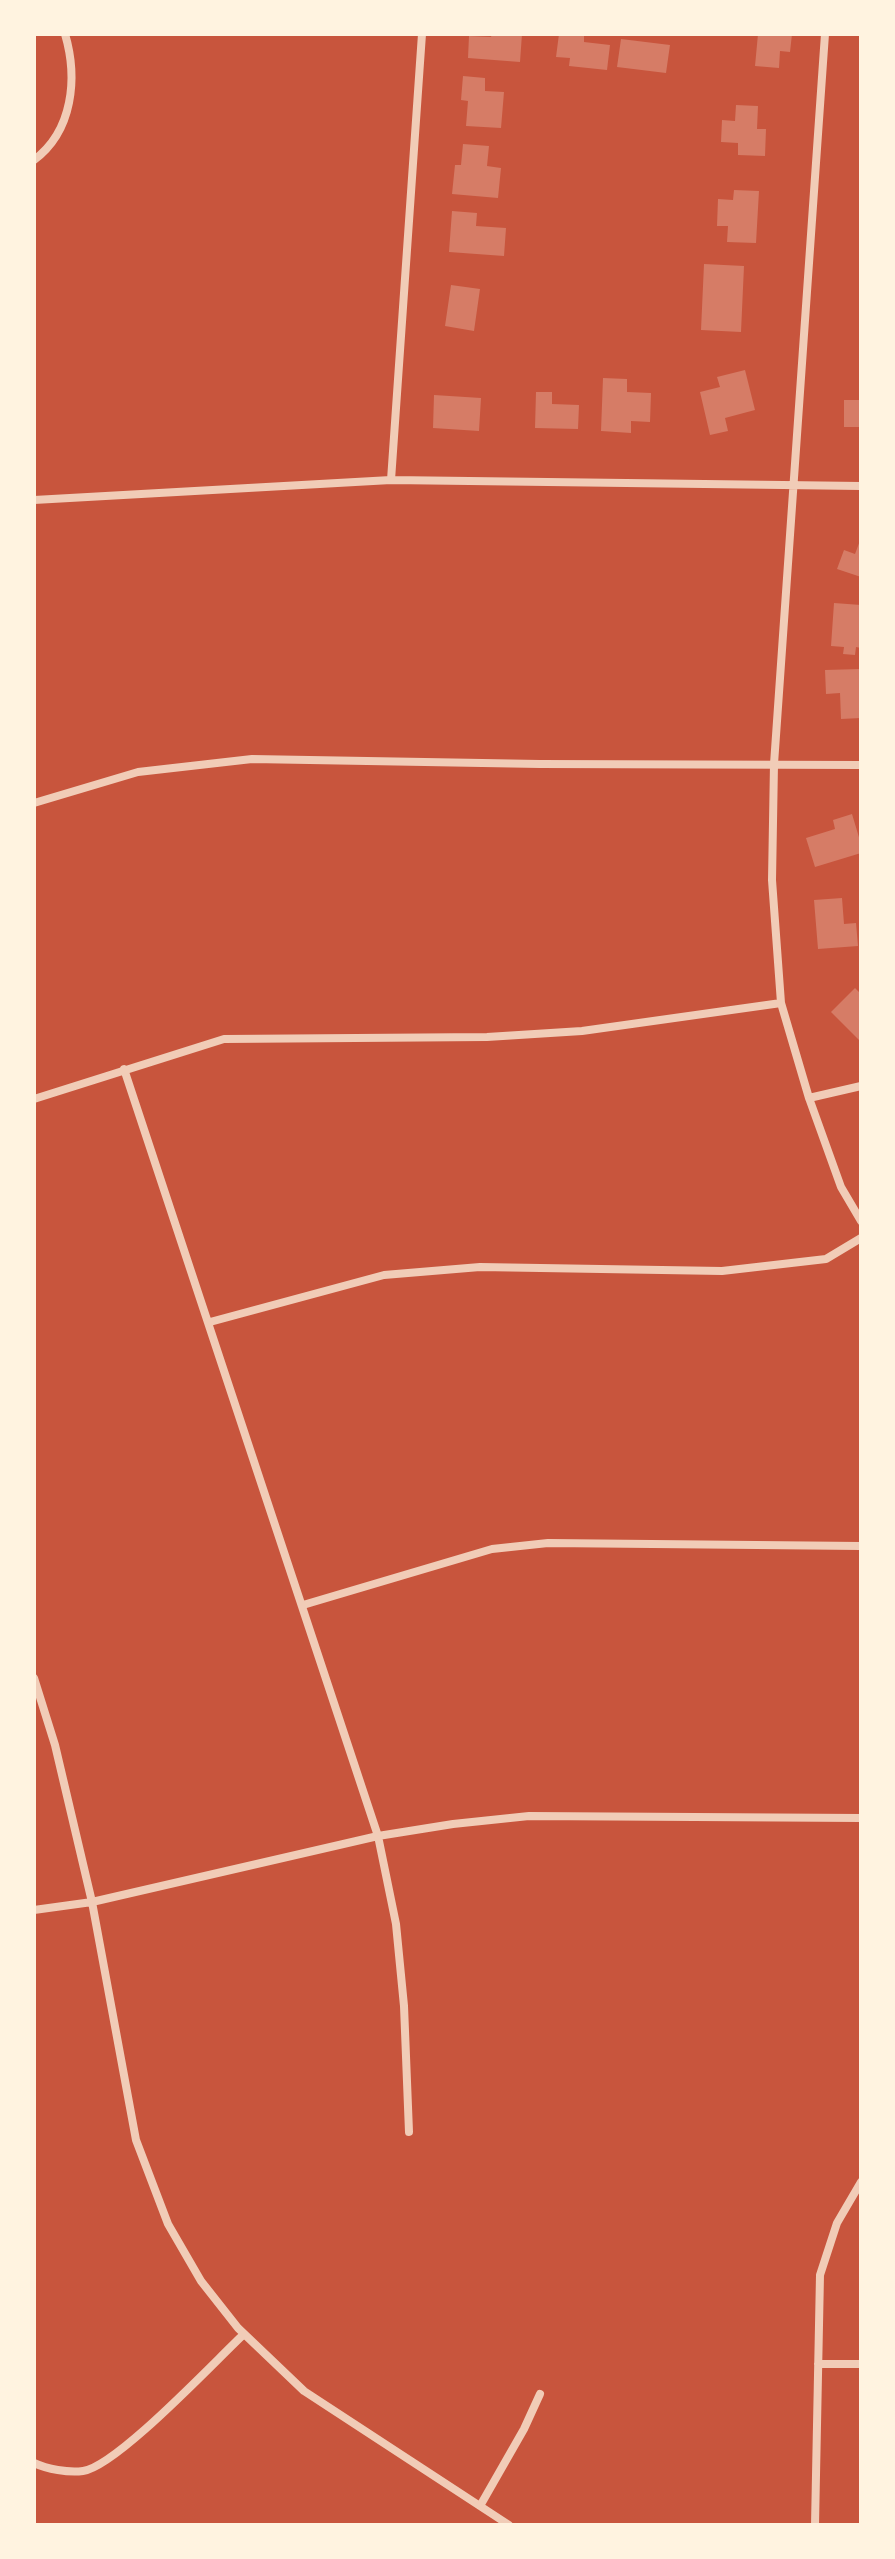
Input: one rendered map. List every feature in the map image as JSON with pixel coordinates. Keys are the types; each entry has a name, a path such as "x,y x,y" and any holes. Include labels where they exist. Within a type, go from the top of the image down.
{"street":[{"path":"34,160 60,132 69,104 71,75 65,34"},
{"path":"391,480 422,34"},
{"path":"825,34 774,764 772,880 781,1003 809,1098 841,1187 861,1221"},
{"path":"34,500 391,480 861,486"},
{"path":"34,803 138,772 252,759 861,765"},
{"path":"34,1099 224,1039 503,1036 582,1031 781,1003"},
{"path":"124,1069 378,1836 396,1924 409,2132"},
{"path":"809,1098 861,1086"},
{"path":"210,1322 384,1275 480,1267 722,1271 826,1259 861,1238"},
{"path":"303,1605 492,1549 548,1543 861,1546"},
{"path":"34,1678 55,1745 92,1902 136,2140 168,2224 201,2281 244,2334 304,2391 509,2525"},
{"path":"34,1910 92,1902 378,1836 453,1824 529,1816 861,1818"},
{"path":"815,2525 820,2275 837,2223 861,2182"},
{"path":"34,2463 45,2468 85,2471 122,2450 244,2334"},
{"path":"818,2364 861,2364"},
{"path":"480,2506 524,2429 540,2394"}],"building":[{"path":"492,34 522,34 520,62 468,58 469,36 491,37"},
{"path":"559,34 584,36 584,42 610,45 607,70 569,66 570,58 556,57"},
{"path":"758,34 792,34 790,52 780,51 779,68 755,66"},
{"path":"621,39 670,45 666,73 617,67"},
{"path":"463,76 485,78 485,91 504,92 501,128 466,126 468,101 461,100"},
{"path":"736,105 758,106 757,129 766,129 765,156 738,155 738,143 721,142 722,120 735,121"},
{"path":"463,144 489,146 487,166 501,168 498,198 452,194 455,165 461,165"},
{"path":"734,190 759,191 756,243 727,242 728,226 717,226 718,199 733,200"},
{"path":"452,211 477,213 476,226 506,228 504,256 449,252"},
{"path":"704,264 744,266 741,332 701,330"},
{"path":"451,285 480,289 474,331 445,326"},
{"path":"745,370 755,410 725,418 728,431 710,435 700,392 720,387 717,377"},
{"path":"603,378 627,379 627,392 651,393 650,422 631,421 631,433 601,431"},
{"path":"536,392 552,392 552,404 579,405 578,429 535,428"},
{"path":"434,395 481,398 479,431 433,428"},
{"path":"844,400 861,400 861,427 844,427"},
{"path":"861,538 861,577 837,569 844,550 855,554"},
{"path":"834,603 861,605 861,648 856,647 855,655 843,654 844,647 831,646"},
{"path":"861,669 861,718 841,719 840,693 826,694 825,670"},
{"path":"852,814 861,853 815,867 806,838 835,829 833,820"},
{"path":"842,898 844,924 856,923 858,946 818,949 814,900"},
{"path":"855,988 861,994 861,1042 831,1012"}]}
